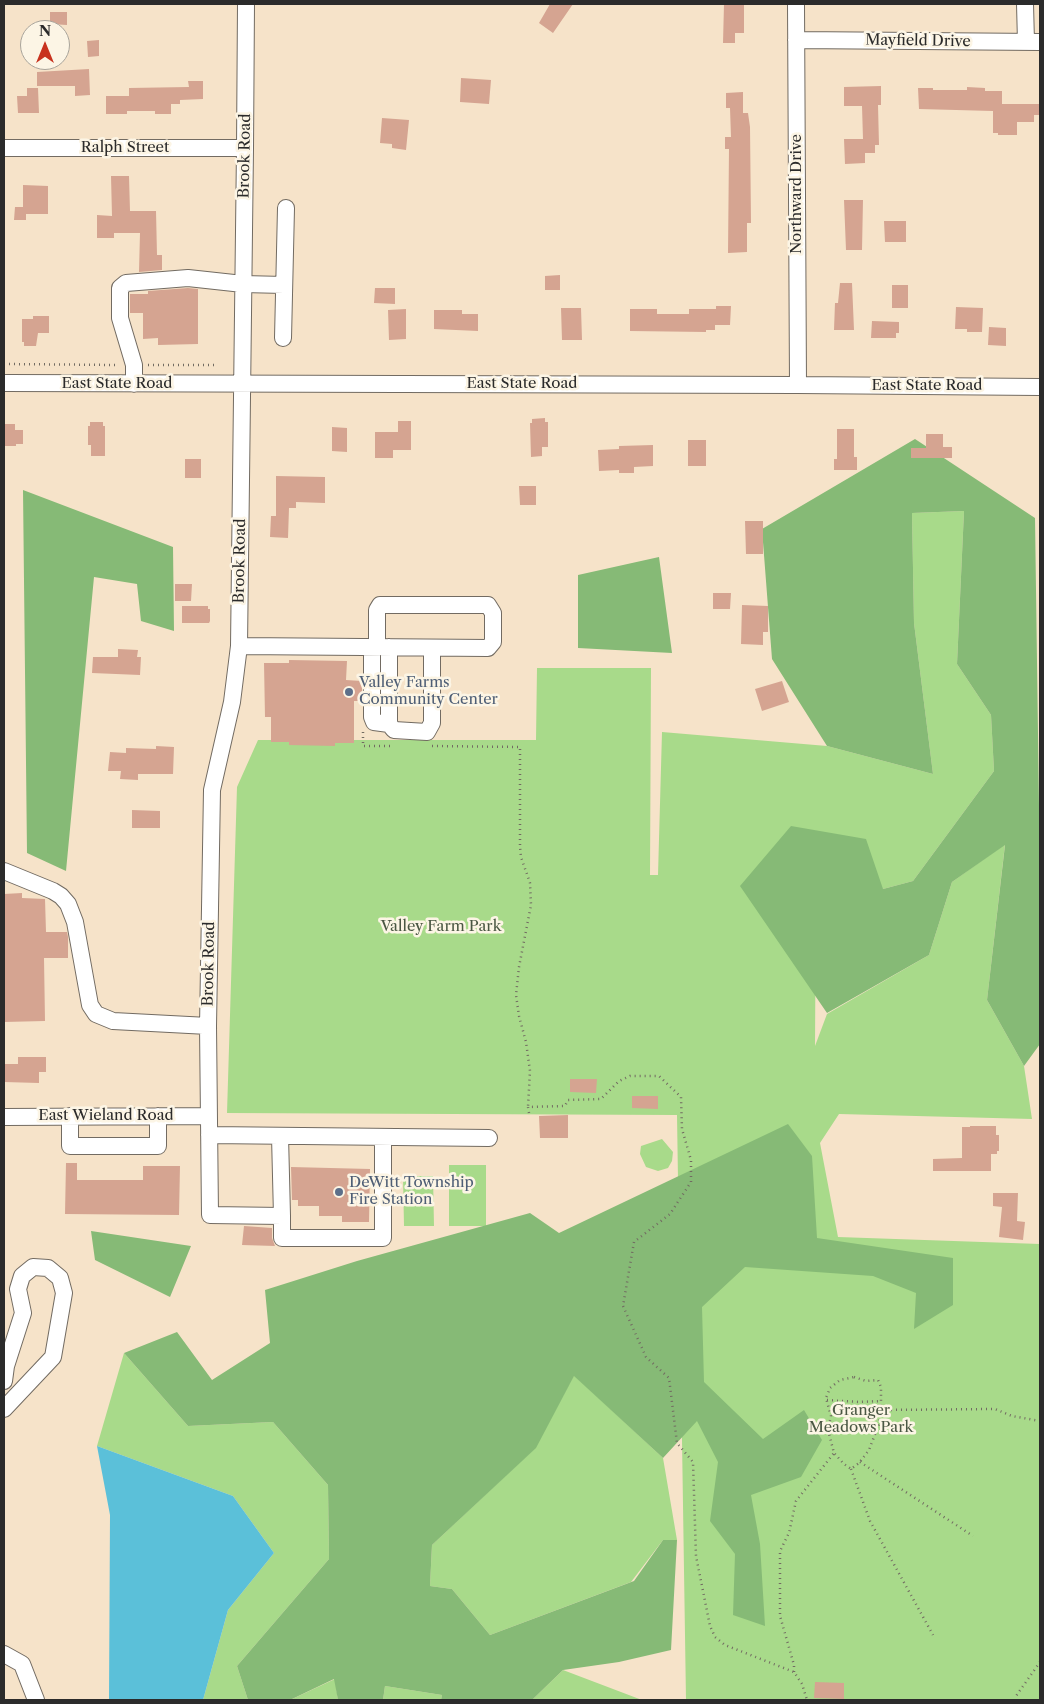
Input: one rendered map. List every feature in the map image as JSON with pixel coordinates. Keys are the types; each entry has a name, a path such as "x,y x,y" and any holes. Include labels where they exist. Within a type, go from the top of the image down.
{"street":[{"name":"Brook Road","path":"246,4 246,148 239,646 232,702 212,790 208,1026 210,1215 282,1216"},
{"name":"Northward Drive","path":"796,4 798,385"},
{"path":"1025,4 1033,42"},
{"name":"Mayfield Drive","path":"796,40 1033,42"},
{"name":"Ralph Street","path":"4,148 246,148"},
{"path":"283,338 286,208"},
{"path":"134,384 134,365 120,318 120,288 126,283 188,278 243,284 284,285"},
{"name":"East State Road","path":"4,383 1040,387"},
{"path":"239,646 379,647 432,648 488,648 494,642 494,613 488,605 380,605 377,610 379,647 372,717 374,722 389,724 394,730 426,732 432,723 432,648"},
{"path":"4,872 54,891 68,904 76,922 90,1005 96,1014 113,1021 208,1026"},
{"path":"70,1116 70,1146 158,1146 158,1116"},
{"name":"East Wieland Road","path":"4,1117 209,1116"},
{"path":"209,1135 489,1138"},
{"path":"280,1136 282,1238 383,1238 383,1137"},
{"path":"4,1381 6,1366 23,1314 18,1289 22,1276 33,1267 48,1268 60,1278 64,1293 53,1357 4,1409"},
{"path":"4,1654 22,1664 36,1700"}],"path":[{"path":"4,364 217,365"},
{"path":"520,748 520,846 530,883 530,905 516,995 530,1071 529,1112"},
{"path":"528,1107 565,1106 568,1100 601,1098 619,1081 630,1076 659,1076 681,1097 682,1129 691,1160 691,1182 670,1214 634,1242 623,1306 646,1357 669,1378 677,1443 693,1462 696,1556 712,1631 715,1637 725,1645 794,1672"},
{"path":"852,1469 869,1450 879,1424 882,1387 878,1380 866,1381 854,1377 840,1380 830,1388 826,1398 831,1416 828,1430 834,1452 844,1464 852,1469 870,1521 933,1635"},
{"path":"827,1400 881,1401"},
{"path":"881,1410 995,1409 1012,1416 1040,1421"},
{"path":"807,1700 802,1684 794,1672 793,1660 780,1616 780,1551 789,1532 796,1501 834,1452"},
{"path":"860,1462 973,1536"},
{"path":"1016,1700 1016,1696 1040,1662"}],"green space":[{"path":"915,439 1035,518 1040,877 1040,1044 1024,1066 987,1000 1005,845 952,882 929,955 827,1013 740,886 791,826 866,839 883,889 913,881 994,771 991,715 957,664 964,511 912,513 914,623 933,774 827,746 772,659 762,529"},
{"path":"23,490 173,547 174,631 141,621 137,584 94,577 66,871 27,853"},
{"path":"964,511 957,664 991,715 994,771 913,881 883,889 816,875 815,1046 827,1014 929,955 952,882 1005,844 987,1000 1024,1066 1032,1119 839,1114 820,1143 838,1237 1040,1244 1040,1700 686,1700 677,1115 227,1113 237,787 258,740 536,740 537,668 651,668 650,875 658,875 662,732 827,746 933,774 914,623 912,513"},
{"path":"659,557 672,653 578,648 578,575"},
{"path":"788,1124 812,1156 817,1238 953,1258 953,1305 914,1329 916,1293 873,1276 745,1267 702,1307 704,1382 763,1439 804,1410 822,1440 801,1477 751,1495 760,1544 765,1626 733,1615 735,1554 710,1521 718,1462 697,1421 663,1458 574,1376 536,1448 432,1545 430,1586 452,1589 490,1635 634,1581 663,1540 677,1540 671,1650 619,1662 563,1670 532,1700 441,1700 442,1695 385,1686 383,1700 338,1700 334,1679 290,1700 248,1700 237,1666 329,1559 328,1485 273,1422 188,1426 124,1353 177,1332 212,1380 270,1343 265,1290 357,1261 530,1213 559,1233"},
{"path":"662,1139 673,1152 672,1161 668,1168 658,1171 646,1167 640,1154 641,1146"},
{"path":"449,1165 486,1165 486,1226 449,1226"},
{"path":"403,1176 433,1176 434,1226 404,1226"},
{"path":"91,1231 191,1246 170,1297 95,1260"},
{"path":"124,1353 188,1426 273,1422 328,1485 329,1559 237,1666 248,1700 203,1700 228,1610 274,1553 233,1496 97,1446"},
{"path":"574,1375 663,1458 677,1540 663,1540 631,1582 490,1635 452,1589 430,1586 432,1545 535,1448"},
{"path":"563,1670 642,1700 532,1700"},
{"path":"335,1679 338,1700 290,1700"},
{"path":"385,1686 442,1695 441,1700 383,1700"}],"water":[{"path":"97,1446 233,1496 274,1553 228,1610 203,1700 109,1700 110,1515"}],"building":[{"path":"550,4 573,4 553,33 539,23"},
{"path":"724,4 744,4 744,33 735,33 735,43 723,43"},
{"path":"50,12 67,12 67,20 50,20"},
{"path":"99,40 99,56 88,57 87,41"},
{"path":"89,69 90,95 75,96 75,86 37,86 37,72"},
{"path":"461,78 491,80 489,104 460,102"},
{"path":"188,81 203,81 203,99 180,100 180,104 171,104 171,114 155,114 155,111 127,111 127,114 106,114 106,96 129,96 129,88 189,87"},
{"path":"881,86 881,105 878,105 879,145 875,145 875,153 865,153 865,163 845,164 844,139 863,139 862,106 844,106 844,87"},
{"path":"967,87 985,88 985,91 1002,91 1002,104 1040,104 1040,115 1034,115 1034,122 1017,122 1017,135 998,135 998,133 993,133 993,111 919,109 918,88 967,90"},
{"path":"27,88 38,88 39,113 18,113 17,96 27,96"},
{"path":"743,92 743,113 748,113 750,127 751,223 747,223 747,252 728,253 729,149 725,149 725,137 731,137 730,108 726,108 726,93"},
{"path":"382,118 409,120 406,150 392,148 392,144 380,143"},
{"path":"111,176 129,176 130,211 156,211 157,255 162,255 162,270 139,272 140,233 114,233 114,238 97,238 97,215 112,216"},
{"path":"23,185 48,186 48,214 26,214 26,220 14,220 15,207 23,207"},
{"path":"844,200 863,200 862,250 846,250"},
{"path":"884,221 906,221 906,242 885,242"},
{"path":"560,275 560,290 545,290 545,276"},
{"path":"840,283 852,283 854,330 834,330 835,303 838,303"},
{"path":"892,285 908,285 908,308 892,308"},
{"path":"375,288 395,288 395,304 374,303"},
{"path":"198,289 198,344 158,345 158,338 143,339 143,313 130,313 130,294 148,294 148,291"},
{"path":"716,306 731,306 730,325 715,325 715,330 706,330 706,332 630,331 630,309 657,309 657,314 689,314 689,309 716,309"},
{"path":"956,307 983,308 982,332 967,332 967,329 955,329"},
{"path":"561,308 581,308 582,340 562,340"},
{"path":"406,309 406,339 389,340 388,310"},
{"path":"434,310 462,310 462,314 478,314 478,331 434,329"},
{"path":"33,316 49,316 49,333 38,333 36,346 24,346 24,342 22,342 22,319 33,319"},
{"path":"872,321 899,322 899,333 896,333 896,338 871,338"},
{"path":"989,327 1006,328 1006,346 988,345"},
{"path":"545,418 545,422 548,422 548,447 542,447 542,456 531,457 530,423 532,423 532,419"},
{"path":"398,421 411,421 411,450 393,450 393,458 375,458 375,432 398,432"},
{"path":"90,422 103,422 103,426 105,426 105,456 91,456 91,445 88,445 88,426 90,426"},
{"path":"4,424 15,424 15,430 23,430 23,444 4,446"},
{"path":"332,427 347,428 347,452 332,451"},
{"path":"837,429 854,429 854,457 857,457 857,470 834,470 834,459 837,459"},
{"path":"926,434 943,434 943,447 952,447 952,458 911,458 911,448 926,448"},
{"path":"688,440 706,440 706,466 688,466"},
{"path":"653,445 653,466 634,467 634,473 619,473 619,470 599,471 598,450 619,449 619,446"},
{"path":"185,459 201,459 201,478 185,478"},
{"path":"276,476 325,477 325,503 296,502 296,508 289,508 288,538 270,537 271,516 276,516"},
{"path":"519,486 536,486 536,505 520,505"},
{"path":"745,521 763,521 763,554 746,554"},
{"path":"175,584 192,584 191,601 175,601"},
{"path":"713,593 731,593 730,609 713,609"},
{"path":"742,605 768,606 768,632 763,632 763,645 741,644"},
{"path":"182,606 208,606 208,609 210,609 209,623 182,623"},
{"path":"118,649 138,650 137,657 141,657 140,675 92,673 93,657 118,657"},
{"path":"289,660 347,661 346,680 362,681 362,701 354,701 354,743 335,743 335,746 289,745 289,742 271,742 271,717 265,717 264,663 289,663"},
{"path":"782,681 789,702 762,711 755,689"},
{"path":"156,746 174,747 173,774 138,774 138,780 120,779 121,771 108,771 110,752 126,753 126,748 156,749"},
{"path":"132,810 160,811 160,828 132,828"},
{"path":"22,893 22,898 45,899 46,932 67,932 68,958 44,958 45,1021 4,1022 4,894"},
{"path":"18,1057 46,1057 46,1072 39,1072 39,1083 4,1082 4,1064 18,1064"},
{"path":"570,1079 597,1079 596,1093 570,1092"},
{"path":"632,1096 658,1096 658,1109 632,1108"},
{"path":"568,1115 568,1138 540,1138 539,1116"},
{"path":"996,1126 996,1135 999,1135 999,1151 997,1151 997,1154 991,1154 991,1171 933,1171 933,1159 962,1158 962,1127"},
{"path":"66,1163 77,1163 77,1180 143,1180 143,1166 180,1166 179,1215 65,1214"},
{"path":"291,1167 370,1169 369,1222 342,1222 342,1216 319,1216 319,1206 298,1206 298,1200 292,1200"},
{"path":"993,1193 1018,1193 1017,1221 1025,1222 1023,1240 999,1237 1002,1207 993,1206"},
{"path":"244,1226 272,1228 272,1238 275,1246 242,1245"},
{"path":"815,1682 844,1683 844,1699 814,1698"}],"place":[{"name":"Valley Farms Community Center","path":"349,692"},
{"name":"DeWitt Township Fire Station","path":"339,1192"}],"park label":[{"name":"Valley Farm Park","path":"441,927"},
{"name":"Granger Meadows Park","path":"861,1420"}]}
